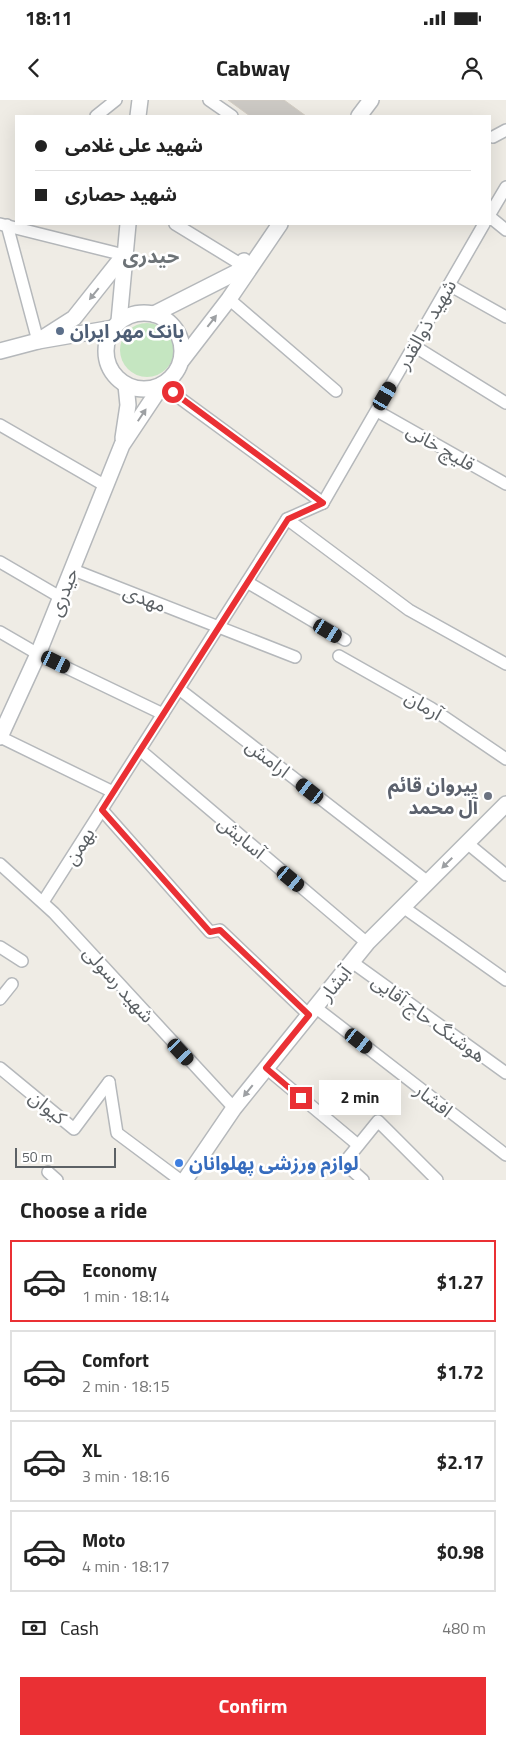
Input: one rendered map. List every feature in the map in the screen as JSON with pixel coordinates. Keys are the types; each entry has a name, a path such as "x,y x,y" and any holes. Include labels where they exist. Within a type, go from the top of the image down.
{"street":[{"path":"97,115 116,100"},
{"path":"138,115 140,100"},
{"path":"209,100 231,115"},
{"path":"350,115 361,100"},
{"path":"360,115 371,100"},
{"path":"493,137 506,130"},
{"path":"491,214 506,187"},
{"path":"491,217 506,230"},
{"path":"3,225 124,255"},
{"path":"3,225 38,341"},
{"path":"128,225 116,325 108,339 106,350 111,370 126,385 138,389 150,389 162,385 171,379 182,360 229,299 241,271 271,225"},
{"path":"176,225 241,271"},
{"path":"154,314 241,271 279,225"},
{"name":"شهید ذوالقدر","path":"323,503 483,225"},
{"path":"38,341 74,318 124,255"},
{"path":"449,285 506,318"},
{"path":"229,299 336,391"},
{"path":"0,351 116,325 136,314 154,314 165,318 177,331 183,348 182,360"},
{"path":"73,336 106,350"},
{"path":"414,346 506,403"},
{"path":"122,444 128,405 126,385"},
{"path":"122,444 162,385"},
{"path":"162,385 323,503 288,519 409,610 506,664"},
{"name":"قلیچ خانی","path":"377,410 506,484"},
{"path":"0,425 104,485"},
{"name":"حیدری","path":"0,737 38,654 122,444"},
{"name":"بهمن","path":"43,902 288,519"},
{"path":"0,562 60,597"},
{"name":"مهدی","path":"71,569 295,657"},
{"path":"247,582 345,640"},
{"path":"0,632 38,654 163,714"},
{"name":"آرمان","path":"339,656 431,708 506,759"},
{"name":"ارامش","path":"179,690 428,882"},
{"path":"0,737 113,792"},
{"name":"آسایش","path":"140,750 367,943"},
{"name":"آبشار","path":"185,1179 234,1108 367,943 506,804"},
{"name":"افشار","path":"102,810 210,932 220,930 312,1011 506,1155"},
{"path":"467,843 506,875"},
{"name":"شهید رسولی","path":"0,864 43,902 234,1108"},
{"path":"403,907 506,980"},
{"path":"0,947 22,960"},
{"name":"هوشنگ حاج آقایی","path":"352,962 506,1073"},
{"path":"0,999 12,984"},
{"name":"کیوان","path":"0,1068 74,1128 109,1082 117,1132 185,1179"},
{"path":"266,1068 358,1145"},
{"path":"363,1180 344,1162 378,1121 437,1180"}],"green space":[{"path":"147,323 157,325 166,331 172,340 174,350 172,360 166,369 157,375 147,377 137,375 128,369 122,360 120,350 122,340 128,331 137,325"}],"building":[{"path":"228,100 284,100 305,115 249,115"}],"place":[{"name":"بانک مهر ایران","path":"60,331"},
{"name":"پیروان قائم آل محمد","path":"488,796"},
{"name":"لوازم ورزشی پهلوانان","path":"179,1163"}],"district":[{"name":"حیدری","path":"151,256"}],"route":[{"path":"173,392 323,503 288,519 102,810 210,932 220,930 309,1015 266,1068 301,1098"}]}
